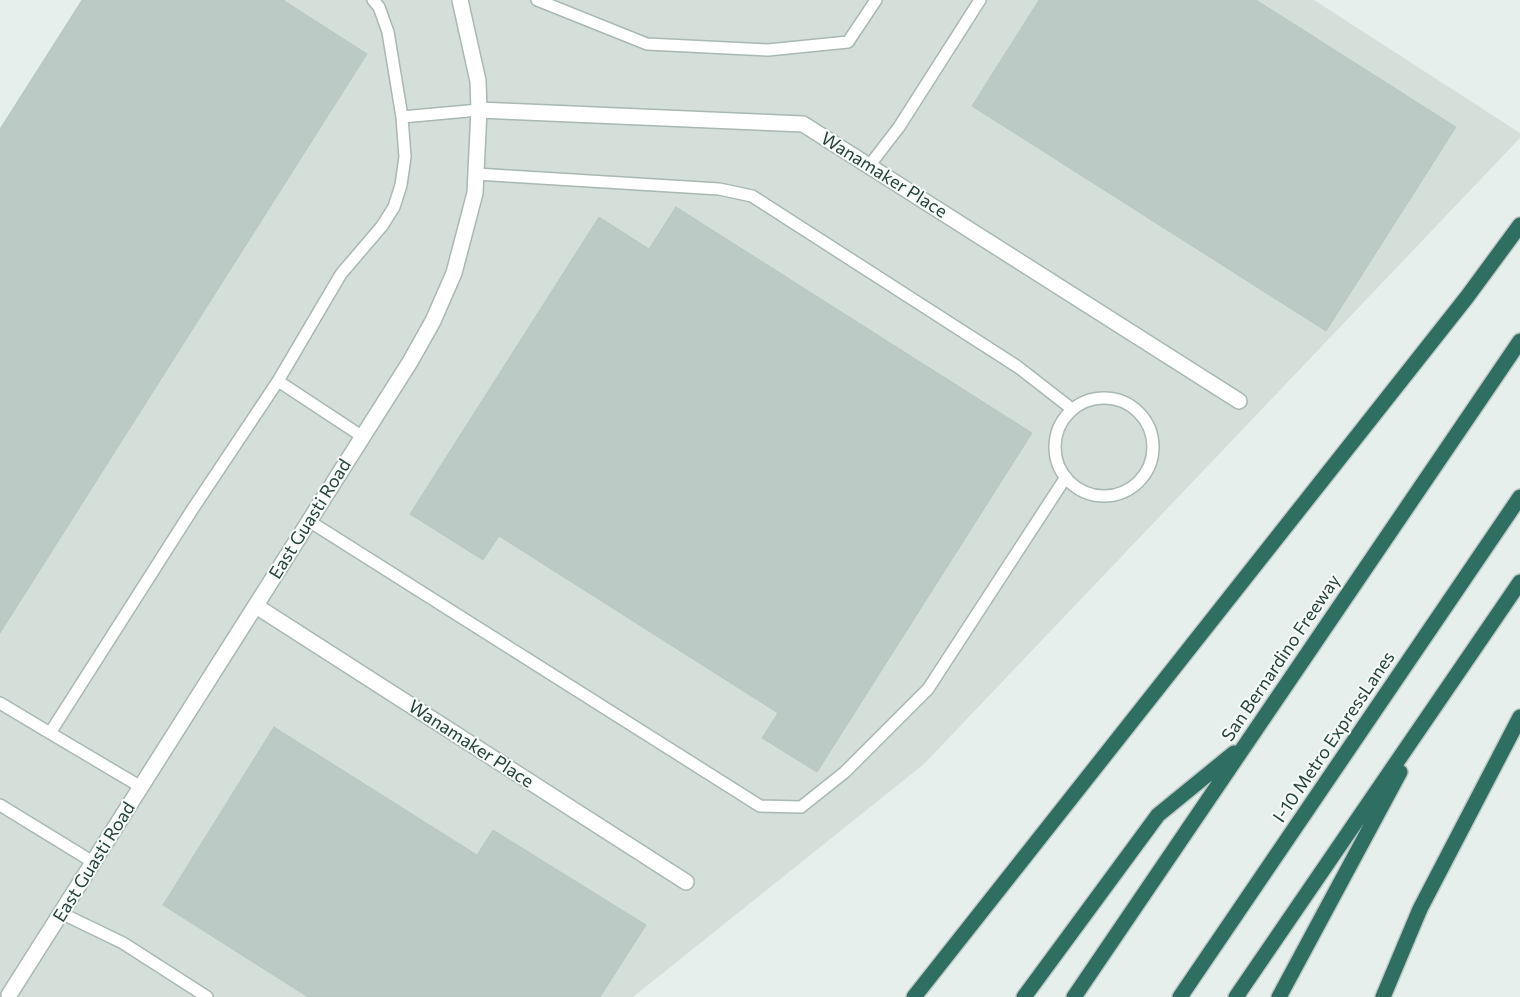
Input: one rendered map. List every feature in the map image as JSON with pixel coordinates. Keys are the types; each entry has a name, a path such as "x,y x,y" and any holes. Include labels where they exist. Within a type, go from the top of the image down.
{"highway":[{"path":"914,997 1443,328 1520,225"},
{"name":"San Bernardino Freeway","path":"1074,997 1520,341"},
{"name":"I-10 Metro ExpressLanes","path":"1180,997 1520,497"},
{"path":"1236,997 1520,582"},
{"path":"1278,997 1438,702"},
{"path":"1383,997 1420,909 1520,717"},
{"path":"1024,997 1158,814 1246,742"}],"street":[{"name":"East Guasti Road","path":"9,997 363,437 433,321 454,273 475,193 479,110 478,81 460,0"},
{"name":"Wanamaker Place","path":"479,110 804,124 1239,401"},
{"name":"Wanamaker Place","path":"256,606 686,882"}],"lane":[{"path":"50,733 192,510 278,381 341,274 382,226 394,207 401,186 405,157 402,117 388,32 379,7 373,0"},
{"path":"537,0 647,44 768,50 848,42 876,0"},
{"path":"869,166 899,127 980,0"},
{"path":"402,117 479,110"},
{"path":"476,174 720,189 752,196 1018,367 1072,409"},
{"path":"278,381 363,437"},
{"path":"1100,398 1116,399 1130,405 1142,415 1150,429 1153,444 1151,459 1145,474 1133,486 1119,494 1102,496 1086,492 1072,484 1061,471 1055,455 1056,438 1061,422 1072,409 1085,401 1100,398"},
{"path":"309,521 760,806 801,807 845,772 928,689 1066,477"},
{"path":"0,703 141,787"},
{"path":"0,805 93,862"},
{"path":"61,913 123,943 207,997"}],"shaded area":[{"path":"82,0 1314,0 1520,133 1520,138 924,764 633,997 0,997 0,132"}],"building":[{"path":"82,0 283,0 367,54 0,633 0,129"},
{"path":"1039,0 1256,0 1456,127 1326,331 972,106"},
{"path":"676,207 1032,433 817,772 762,738 778,713 499,536 483,560 410,514 599,217 649,249"},
{"path":"274,727 477,855 493,830 646,925 600,997 308,997 163,905"}]}
